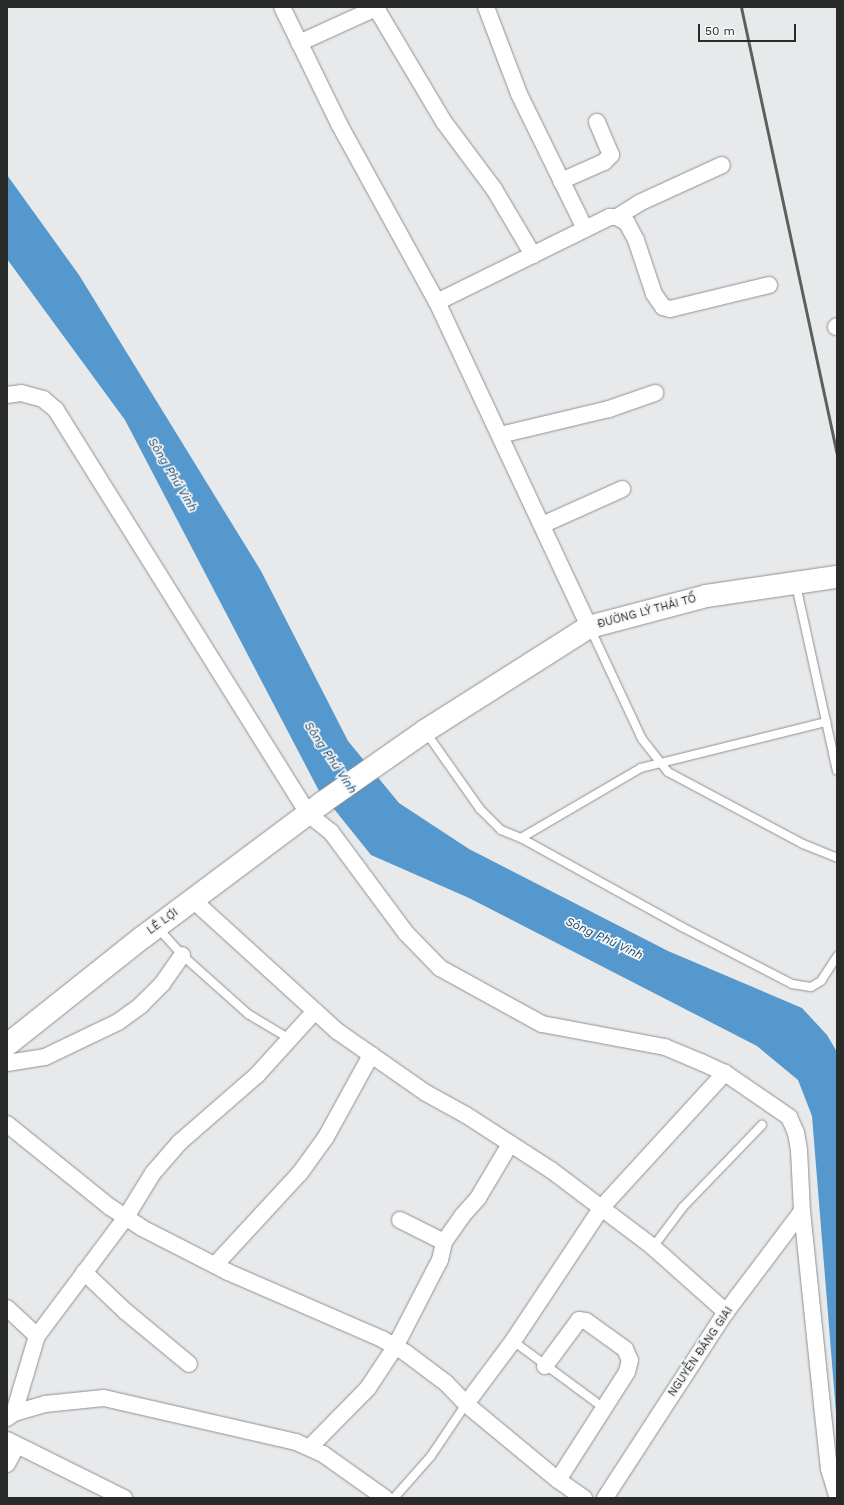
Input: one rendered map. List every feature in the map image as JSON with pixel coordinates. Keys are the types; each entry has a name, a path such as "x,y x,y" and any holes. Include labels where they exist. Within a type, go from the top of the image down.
{"main road":[{"name":"ĐƯỜNG LÝ THÁI TỔ","path":"315,809 425,731 589,627 706,596 837,577"},
{"name":"LÊ LỢI","path":"7,1045 156,927 315,809"}],"street":[{"path":"282,7 338,124 437,302 589,627"},
{"path":"486,7 519,94 585,229"},
{"path":"299,43 377,8 444,122 494,189 533,255"},
{"path":"561,181 604,162 611,155 597,122"},
{"path":"437,302 605,219 617,217 639,203 722,165"},
{"path":"617,217 626,223 636,240 654,294 663,307 670,309 769,285"},
{"path":"7,395 21,393 43,399 56,410 315,809 406,933 440,968 542,1024 665,1047 725,1073 789,1117 796,1133 799,1150 802,1211 829,1469 837,1495"},
{"path":"500,435 609,409 654,393"},
{"path":"542,525 622,489"},
{"path":"193,900 315,1011 371,1055 426,1093 510,1144 602,1207 653,1247 726,1312"},
{"path":"7,1064 45,1057 118,1022 140,1005 162,984 182,955"},
{"path":"10,1415 38,1336 126,1217 153,1173 180,1142 257,1075 315,1011"},
{"path":"215,1265 300,1173 326,1137 371,1055"},
{"path":"466,1404 512,1340 602,1207 725,1073"},
{"path":"7,1124 126,1217 215,1265 395,1346 446,1383 466,1404 558,1480 584,1498"},
{"path":"310,1448 368,1388 395,1346 440,1260 444,1242 462,1216 478,1198 510,1144"},
{"name":"NGUYỄN ĐĂNG GIAI","path":"605,1498 726,1312 802,1211"},
{"path":"400,1220 444,1242"},
{"path":"84,1272 125,1311 189,1364"},
{"path":"7,1308 38,1336"},
{"path":"545,1366 577,1322 586,1321 625,1349 630,1360 627,1372 558,1480"},
{"path":"10,1415 45,1404 104,1398 257,1432 310,1448 380,1497"},
{"path":"7,1464 12,1443 124,1498"}],"lane":[{"path":"796,584 837,771"},
{"path":"589,627 642,739 658,762 679,780 837,858"},
{"path":"521,838 629,773 658,762 826,722"},
{"path":"425,731 490,820 501,830 521,838 682,927 792,984 811,987 821,981 837,956"},
{"path":"156,927 182,955 248,1014 290,1039"},
{"path":"653,1247 683,1207 762,1124"},
{"path":"512,1340 545,1366 604,1408"},
{"path":"394,1498 431,1456 466,1404"}],"water":[{"name":"Sông Phú Vinh","path":"7,175 79,275 261,571 348,741 399,803 469,849 668,951 802,1008 827,1035 837,1052 837,1425 812,1116 798,1080 757,1046 469,898 371,855 318,789 125,420 7,259"}],"railway":[{"path":"741,7 837,455"}]}
